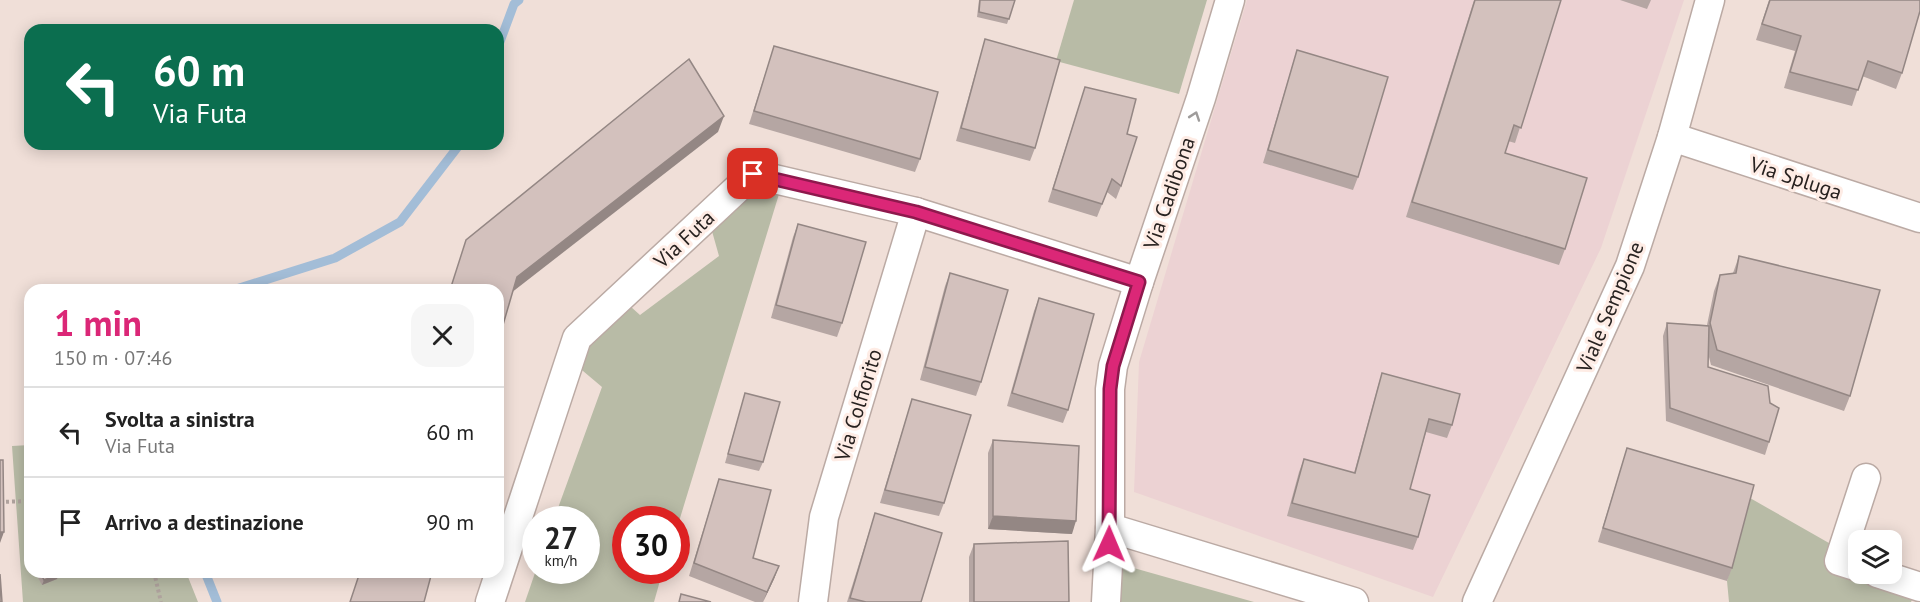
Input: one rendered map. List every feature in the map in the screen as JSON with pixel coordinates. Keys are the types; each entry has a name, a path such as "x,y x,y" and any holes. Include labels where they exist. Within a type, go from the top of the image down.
{"street":[{"name":"Via Cadibona","path":"1106,602 1110,528 1110,389 1113,366 1201,98 1230,0"},
{"name":"Viale Sempione","path":"1478,602 1630,266 1672,137 1710,0"},
{"name":"Via Spluga","path":"1672,137 1920,218"},
{"name":"Via Futa","path":"504,560 577,338 753,174 916,212 1139,282"},
{"name":"Via Colfiorito","path":"813,602 824,517 916,212"},
{"path":"1849,530 1866,478"},
{"path":"1110,528 1354,602"},
{"path":"1848,533 1839,561 1848,564"},
{"name":"Via Futa","path":"490,602 498,578"},
{"path":"1902,581 1920,586"}],"path":[{"path":"0,502 24,501"},
{"path":"155,578 161,602"}],"shaded area":[{"path":"1247,0 1684,0 1601,248 1433,597 1134,492 1139,362"}],"green space":[{"path":"1074,0 1207,0 1179,94 1056,61"},
{"path":"753,174 783,181 684,506 612,506 612,584 659,584 654,602 525,602 531,584 600,584 600,506 559,506 602,387 570,360 621,298 640,315 719,256 708,217"},
{"path":"24,445 24,578 188,578 198,602 23,602 12,446"},
{"path":"1750,498 1848,553 1848,584 1902,584 1902,579 1918,586 1911,602 1729,602 1727,581"},
{"path":"1109,561 1254,602 1106,602"}],"building":[{"path":"980,0 1015,0 1009,19 979,12"},
{"path":"1475,0 1561,0 1521,128 1514,125 1505,153 1587,178 1565,249 1412,202"},
{"path":"1770,0 1920,0 1920,11 1902,73 1868,61 1858,90 1790,72 1801,36 1762,24"},
{"path":"985,39 1060,60 1035,148 961,128"},
{"path":"774,46 938,92 920,159 754,111"},
{"path":"1297,50 1388,77 1358,177 1268,150"},
{"path":"689,59 724,116 517,277 504,321 504,284 452,284 466,240"},
{"path":"1085,87 1136,99 1127,134 1137,137 1121,186 1112,179 1102,204 1053,189"},
{"path":"798,224 866,242 842,323 776,305"},
{"path":"1739,256 1880,290 1850,396 1717,350 1710,323 1720,275 1736,273"},
{"path":"950,273 1008,290 981,382 925,367"},
{"path":"1039,298 1094,314 1068,410 1012,393"},
{"path":"1667,323 1709,326 1708,367 1768,386 1770,403 1779,408 1769,442 1670,408"},
{"path":"1382,373 1460,394 1452,425 1429,419 1410,489 1430,495 1418,537 1292,503 1304,459 1355,473"},
{"path":"745,393 780,402 763,462 728,454"},
{"path":"912,399 971,415 944,503 885,490"},
{"path":"993,440 1079,446 1076,521 993,516"},
{"path":"1627,448 1754,485 1732,568 1603,528"},
{"path":"0,460 3,460 4,532 0,532"},
{"path":"719,479 771,490 753,558 779,566 767,592 694,563"},
{"path":"875,513 942,533 921,602 866,602 850,598"},
{"path":"1068,541 1069,602 974,602 974,544"},
{"path":"0,574 2,602 0,602"},
{"path":"358,578 430,578 424,602 350,602"},
{"path":"681,594 711,602 679,602"}],"waterway":[{"path":"504,31 514,4 519,0"},
{"path":"252,284 335,258 400,222 455,150"},
{"path":"207,578 217,602"}],"route":[{"path":"753,174 916,212 1139,282 1113,366 1110,389 1109,544"}]}
